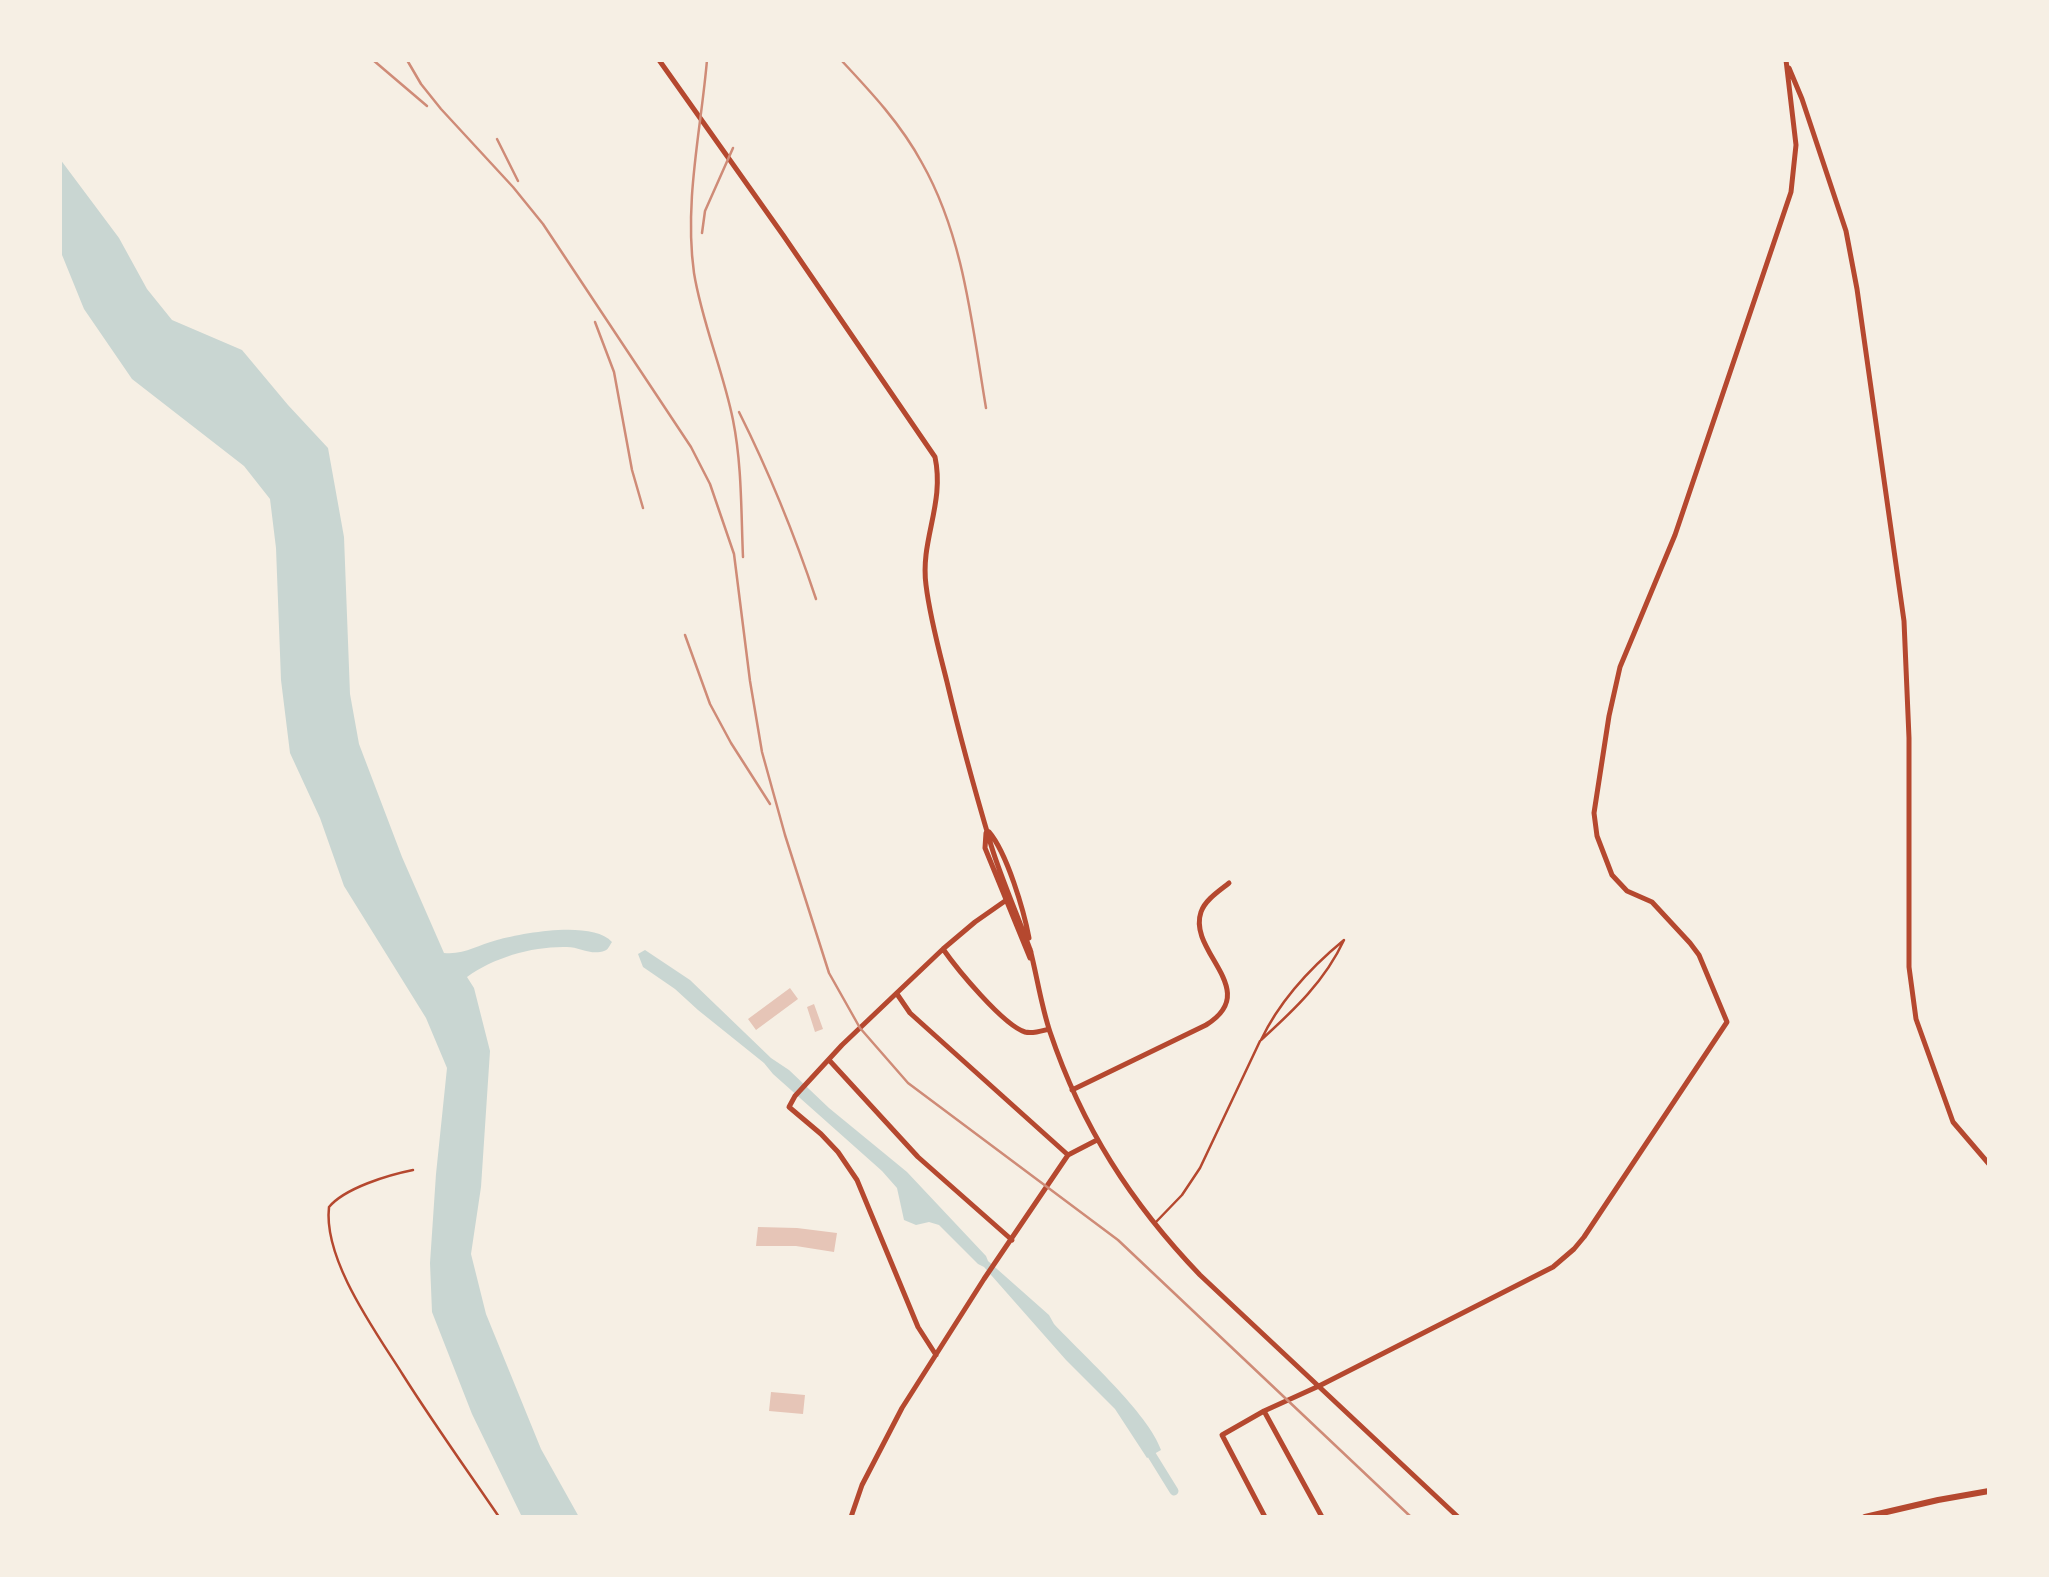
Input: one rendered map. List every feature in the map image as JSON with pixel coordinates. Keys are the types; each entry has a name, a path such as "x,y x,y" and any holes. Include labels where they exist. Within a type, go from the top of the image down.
{"street":[{"path":"659,60 935,457 939,484 926,561 928,595 987,830 985,848 1026,924 1049,1029 1072,1090 1097,1140 1128,1190 1200,1275 1458,1517"},
{"path":"1787,63 1846,231 1904,621 1909,738 1909,967 1916,1018 1953,1122 1989,1164"},
{"path":"1266,1517 1222,1435 1568,1256 1727,1022 1699,955 1690,943 1652,902 1628,891 1612,875 1597,836 1594,813 1620,667 1676,535 1792,192 1796,145 1787,63"},
{"path":"987,830 995,839 1006,901 1036,973"},
{"path":"1072,1090 1206,1025 1223,1011 1228,991 1200,921 1202,909 1228,883"},
{"path":"936,1355 918,1327 858,1180 830,1143 788,1107 804,1085 943,950 1006,901"},
{"path":"943,950 962,976 1011,1024 1033,1033 1049,1029"},
{"path":"898,994 910,1012 1068,1155"},
{"path":"829,1060 907,1147 1012,1240"},
{"path":"851,1517 880,1450 984,1279 1068,1155 1097,1140"},
{"path":"1264,1412 1322,1517"},
{"path":"1865,1517 1989,1491"}],"lane":[{"path":"1154,1224 1200,1168 1260,1040 1284,1000 1319,960 1344,940 1318,984 1260,1040"},
{"path":"413,1170 336,1199 329,1207 330,1231 361,1310 424,1410 499,1517"}],"shaded area":[{"path":"60,159 119,238 147,289 172,320 242,350 328,448 344,537 350,694 359,744 444,953 557,930 589,931 612,942 600,952 567,947 528,951 502,958 467,977 474,988 490,1051 481,1187 471,1254 486,1314 541,1449 579,1517 522,1517 472,1414 432,1312 430,1263 447,1068 426,1018 344,886 320,818 290,753 281,680 276,548 270,499 244,466 132,379 84,309 60,250"},
{"path":"645,950 690,980 771,1058 907,1172 988,1261 1049,1315 1114,1385 1143,1419 1161,1450 1147,1458 1115,1409 984,1267 939,1225 916,1225 904,1220 897,1188 882,1171 764,1063 643,967 638,954"}],"building":[{"path":"790,988 798,999 756,1030 748,1019"},
{"path":"814,1004 823,1029 815,1032 807,1007"},
{"path":"758,1227 837,1233 834,1252 796,1246 756,1246"},
{"path":"771,1392 805,1395 803,1414 769,1411"}],"waterway":[{"path":"1148,1449 1174,1491"}],"railway":[{"path":"373,60 427,106"},
{"path":"407,60 441,109 543,224 691,447 710,484 734,554 762,752 829,973 860,1028 908,1083 1118,1240 1411,1517"},
{"path":"707,60 692,193 691,246 698,292 736,437 743,557"},
{"path":"841,60 905,135 936,191 957,251 986,408"},
{"path":"497,139 518,181"},
{"path":"702,233 705,211 733,148"},
{"path":"595,322 614,372 643,508"},
{"path":"739,412 781,504 816,599"},
{"path":"685,635 710,704 770,804"}]}
